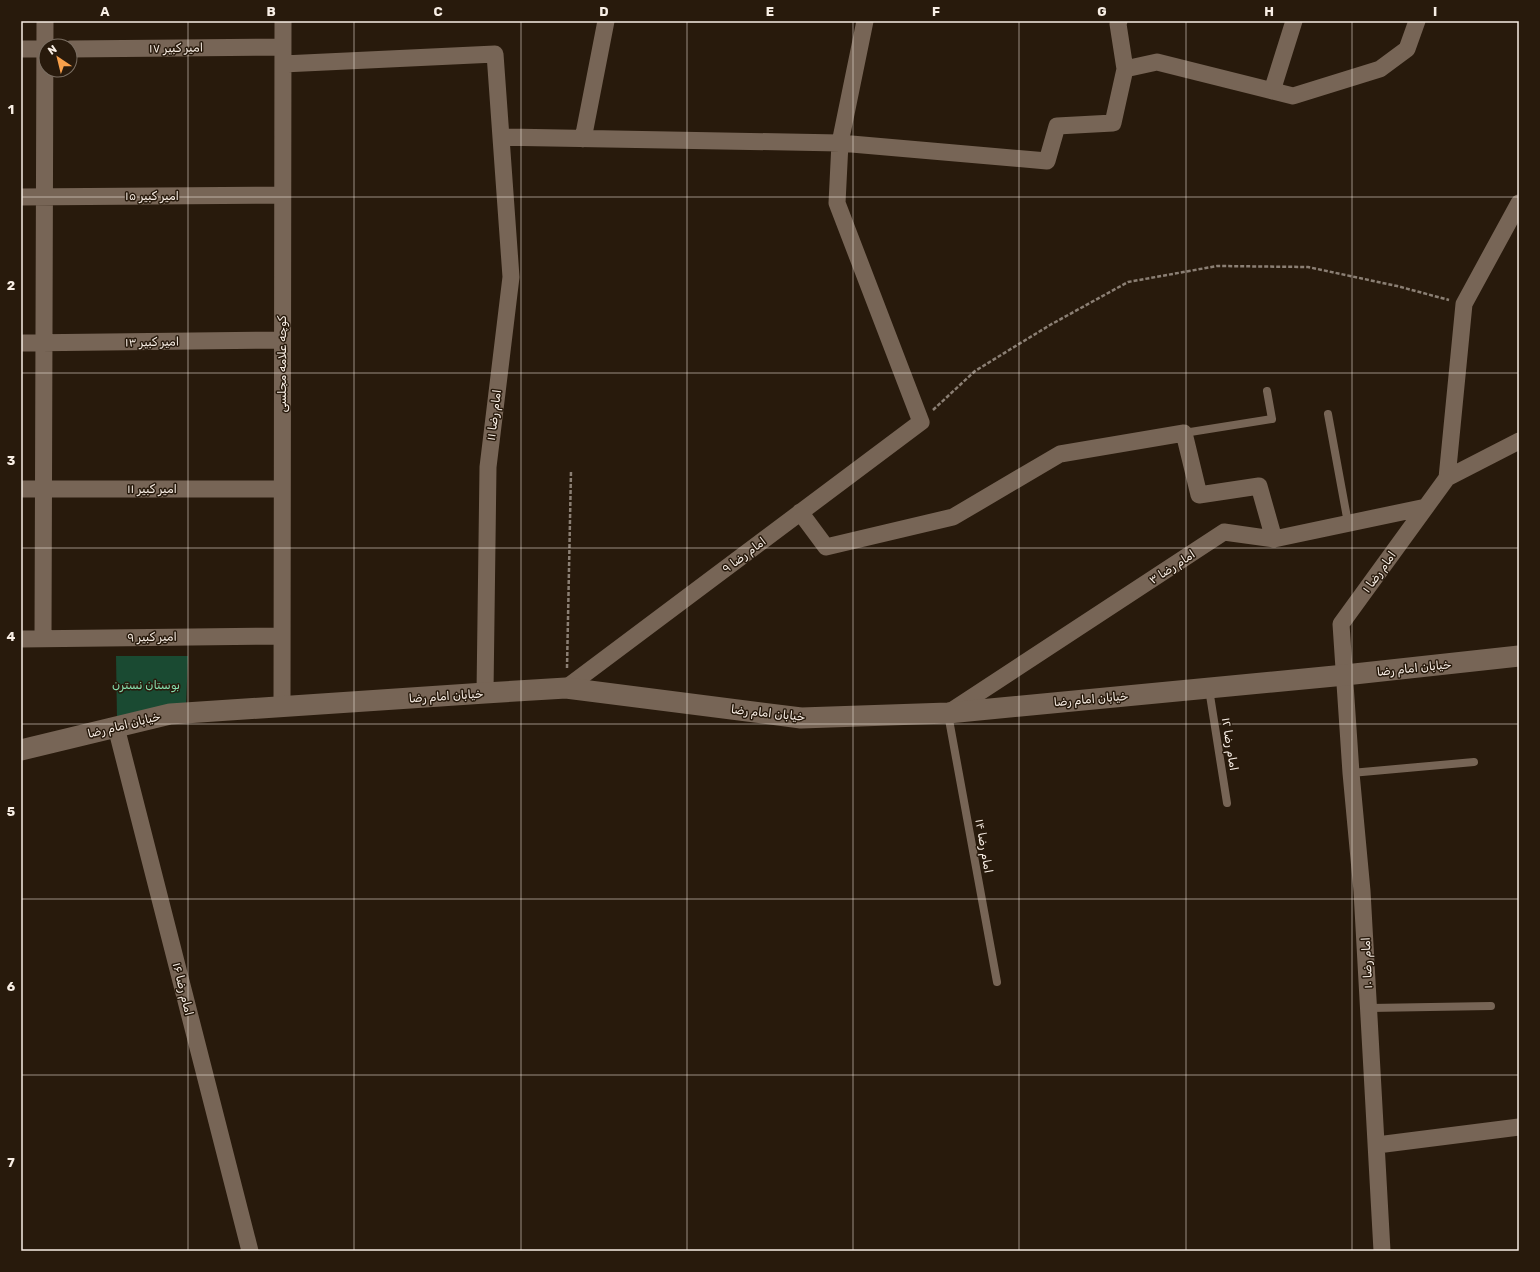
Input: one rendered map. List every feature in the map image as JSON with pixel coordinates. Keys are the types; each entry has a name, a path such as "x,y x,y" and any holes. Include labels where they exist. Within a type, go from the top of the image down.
{"street":[{"path":"46,21 46,38"},
{"name":"کوچه علامه مجلسی","path":"282,706 283,21"},
{"path":"583,139 606,21"},
{"path":"865,21 840,143 837,203 921,422"},
{"path":"501,137 840,143 1046,162 1057,126 1113,123 1125,69 1118,24 1119,21"},
{"path":"1272,90 1294,21"},
{"path":"1125,69 1157,62 1293,96 1380,69 1407,49 1417,21"},
{"name":"امیر کبیر ۱۷","path":"78,49 283,47"},
{"path":"21,49 38,49"},
{"name":"امام رضا ۱۱","path":"282,64 495,54 511,276 488,467 485,694"},
{"path":"43,638 46,78"},
{"name":"امیر کبیر ۱۵","path":"21,197 282,195"},
{"path":"1447,478 1464,304 1519,203"},
{"name":"امیر کبیر ۱۳","path":"21,343 282,340"},
{"name":"امام رضا ۹","path":"566,688 921,422"},
{"path":"800,512 826,547 953,517 1060,454 1184,433 1199,495 1259,486 1274,539"},
{"path":"1447,478 1519,441"},
{"name":"امام رضا ۱","path":"1345,675 1341,624 1447,478"},
{"name":"امیر کبیر ۱۱","path":"21,489 282,489"},
{"name":"امام رضا ۳","path":"948,713 1224,532 1274,539 1426,507"},
{"name":"امیر کبیر ۹","path":"21,638 282,636"},
{"name":"خیابان امام رضا","path":"21,750 170,714 566,688 801,718 948,713 1345,675 1519,656"},
{"name":"امام رضا ۱۰","path":"1345,675 1370,1008 1382,1251"},
{"name":"امام رضا ۱۶","path":"116,727 250,1251"},
{"path":"1377,1145 1519,1127"}],"lane":[{"path":"1184,433 1272,419 1267,391"},
{"path":"1328,414 1348,523"},
{"name":"امام رضا ۱۲","path":"1209,688 1227,803"},
{"name":"امام رضا ۱۴","path":"948,713 996,982"},
{"path":"1352,772 1474,762"},
{"path":"1370,1008 1491,1006"}],"path":[{"path":"921,422 975,371 1050,325 1128,282 1217,266 1308,267 1397,286 1464,304"},
{"path":"566,688 571,471"}],"green space":[{"name":"بوستان نسترن","path":"116,656 188,656 186,707 117,720"}]}
